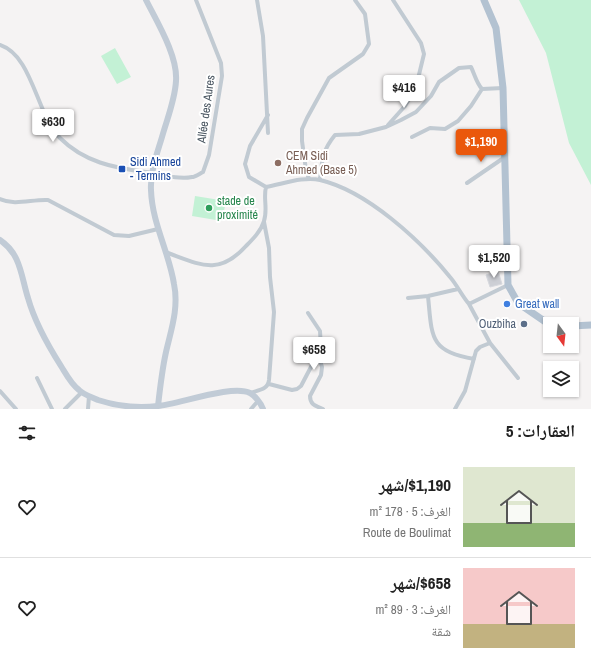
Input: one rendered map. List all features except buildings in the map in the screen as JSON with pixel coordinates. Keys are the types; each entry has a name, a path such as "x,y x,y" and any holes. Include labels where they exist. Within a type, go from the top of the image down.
{"main road":[{"path":"484,0 496,28 503,88 508,285 518,303 543,320"},
{"path":"579,326 591,325"}],"street":[{"path":"146,0 168,47 174,64 177,81 174,97 152,173 151,190 158,229 174,284 174,316 166,352 158,406"},
{"name":"Allée des Aures","path":"0,45 13,52 24,68 46,117 59,137 76,150 98,163 117,168 179,177 192,177 203,172 209,155 222,76 221,63 196,0"},
{"path":"257,0 264,36 268,133"},
{"path":"309,179 306,170 302,129 329,78 364,54 369,44 365,14 355,0"},
{"path":"386,127 405,106 416,87 424,54 421,43 393,0"},
{"path":"320,180 323,157 327,145 335,135 359,134 386,127 416,112 431,96 439,82 459,68 471,67 475,74 477,83 482,89"},
{"path":"482,89 503,88"},
{"path":"412,137 430,128 445,129 458,121 471,106 482,89"},
{"path":"268,115 250,146 245,164 249,177 266,187 309,179 320,180 349,190 368,201 416,240 451,278 469,304 490,342 518,378"},
{"path":"467,183 505,156"},
{"path":"0,240 14,253 20,265 32,311 42,335 71,381 82,392 89,396 119,405 158,406 235,390 250,393 264,389 269,384 274,312 270,277 269,248 264,222 266,211 264,194 266,187"},
{"path":"0,199 18,203 48,200 114,235 129,236 158,229"},
{"path":"165,252 199,264 215,266 227,263 241,252 256,235 264,222"},
{"path":"469,304 508,285"},
{"path":"408,298 428,296 458,289"},
{"path":"428,296 431,324 436,342 441,348 456,356 474,359"},
{"path":"308,313 320,332 320,360 322,373 310,400 314,405 323,409"},
{"path":"455,409 465,391 476,351 480,347 490,342"},
{"path":"269,384 292,390 297,389 301,386 312,365 320,360"},
{"path":"36,378 52,409"},
{"path":"0,391 16,409"},
{"path":"65,409 82,392"},
{"path":"250,393 263,409"},
{"path":"88,409 89,396"},
{"path":"251,409 258,401"}],"green space":[{"path":"519,0 591,0 591,185 569,143 546,53"},
{"path":"115,48 131,77 117,84 101,56"},
{"name":"stade de proximité","path":"195,196 226,201 222,221 192,216"}],"place":[{"name":"CEM Sidi Ahmed (Base 5)","path":"278,163"},
{"name":"Sidi Ahmed - Termins","path":"122,169"},
{"name":"stade de proximité","path":"209,208"},
{"name":"Great wall","path":"507,304"},
{"name":"Ouzbiha","path":"524,324"}]}
